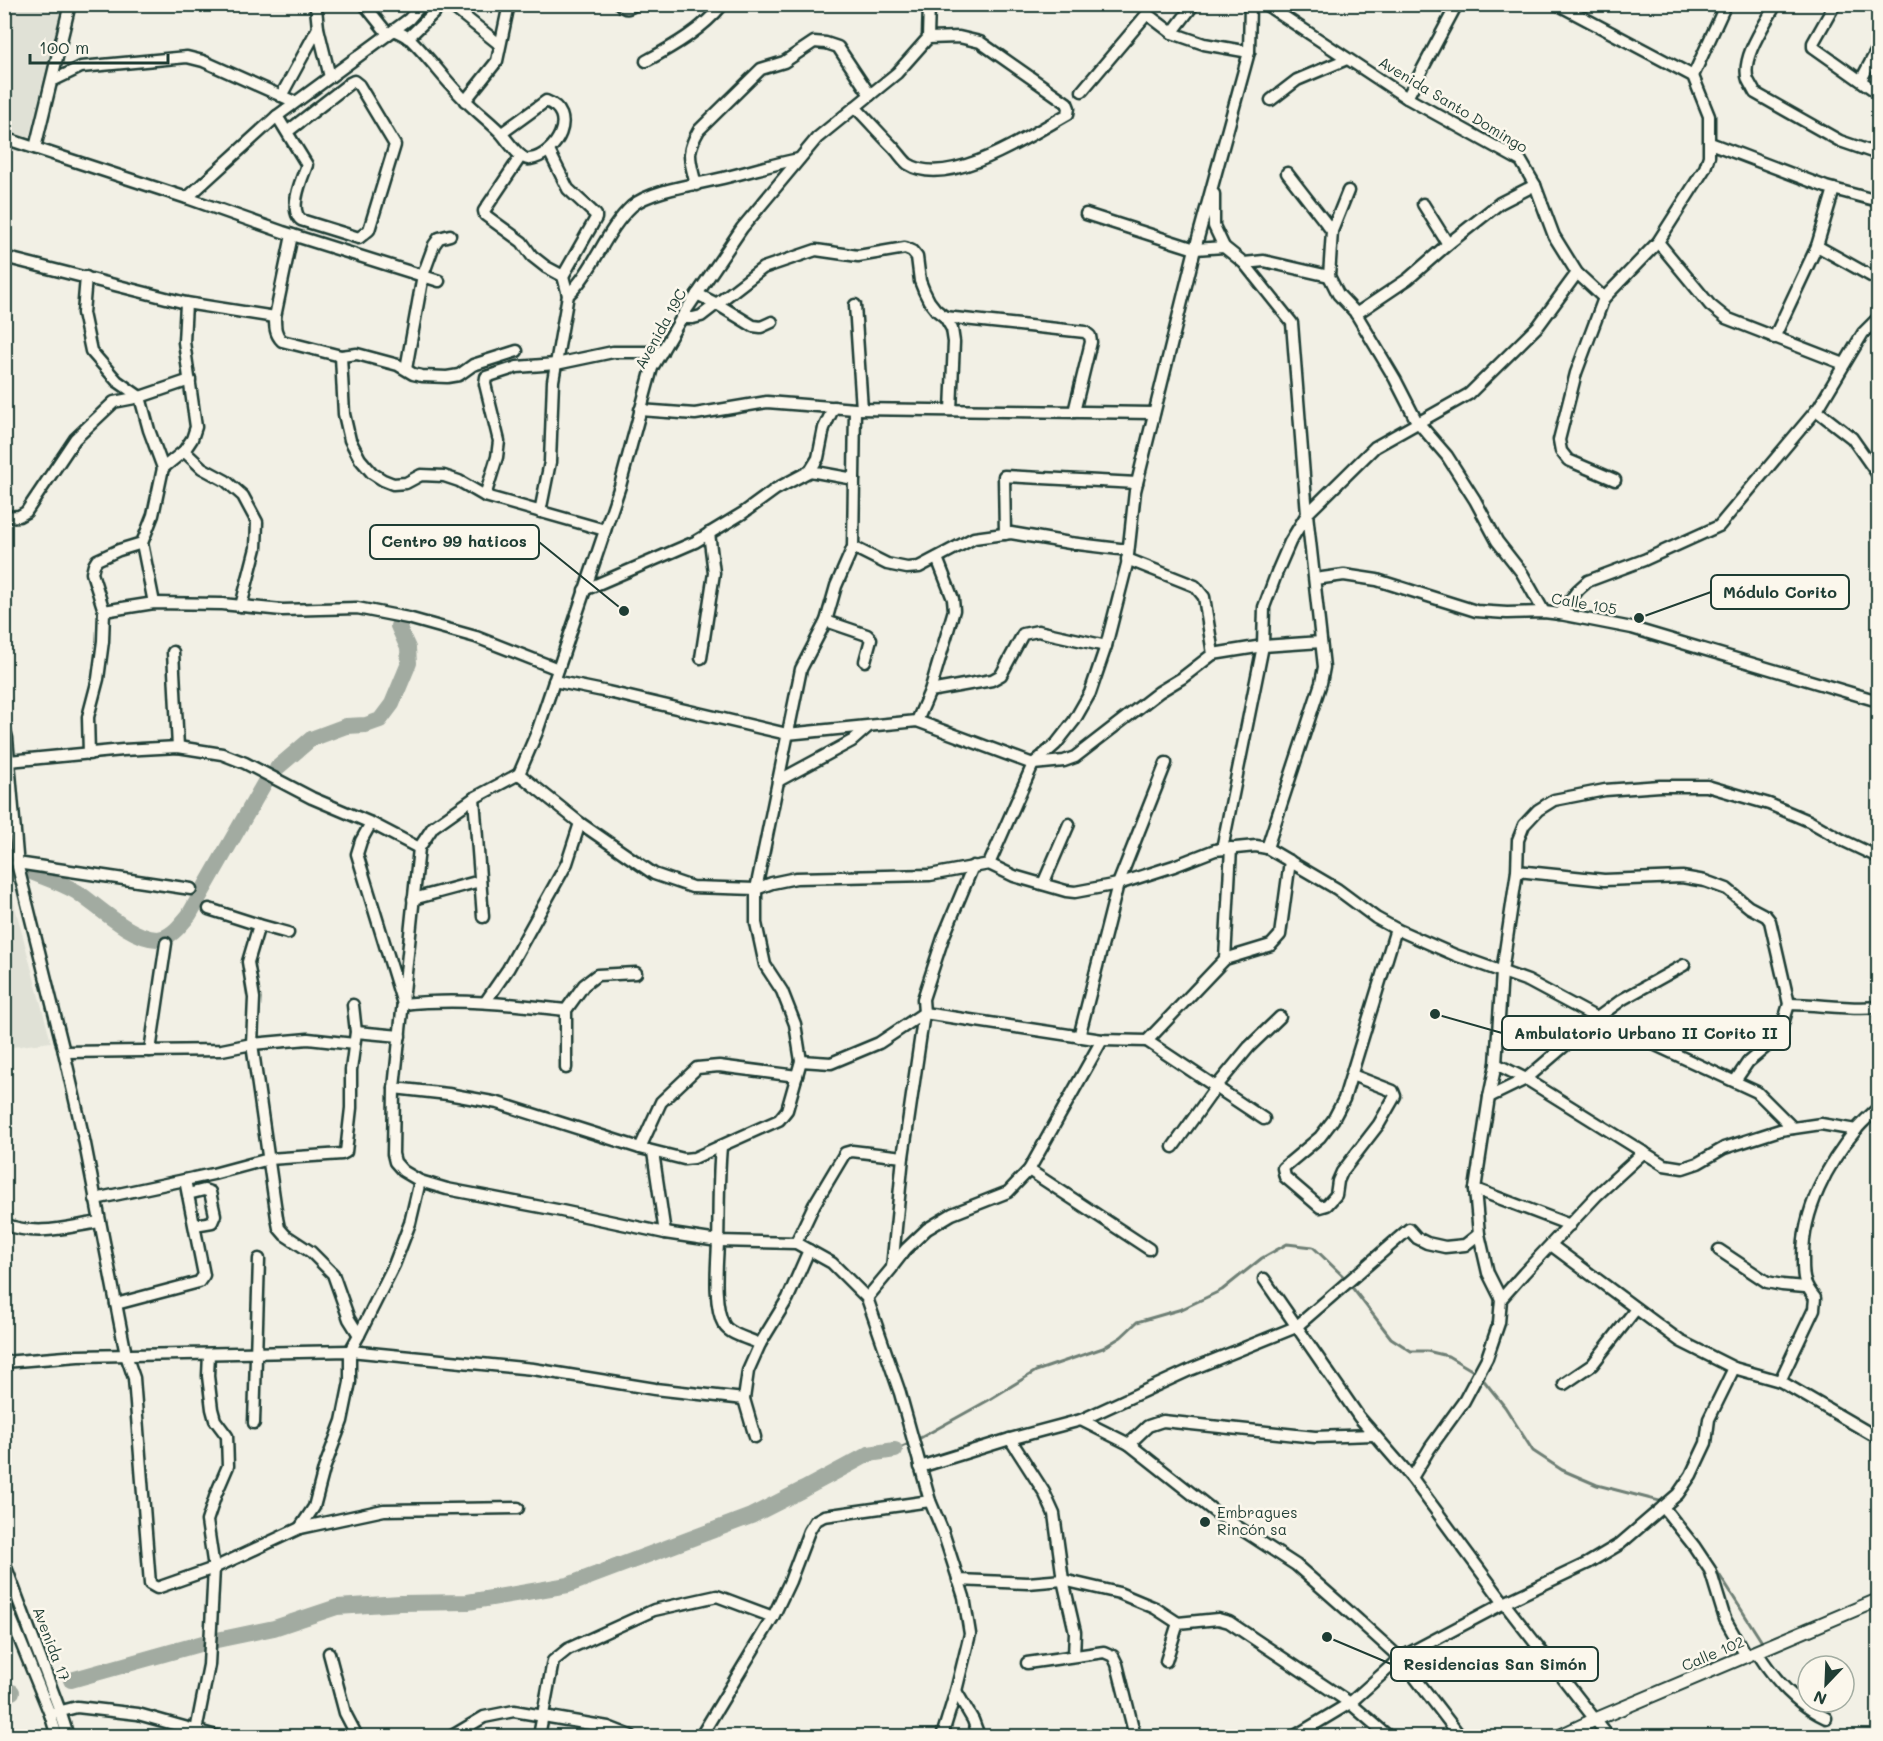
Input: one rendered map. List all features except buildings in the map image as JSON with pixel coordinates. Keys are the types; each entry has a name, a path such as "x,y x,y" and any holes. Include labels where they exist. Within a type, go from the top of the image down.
{"main road":[{"name":"Calle 102","path":"1560,1737 1594,1720 1878,1600"}],"street":[{"path":"35,148 70,4"},
{"path":"313,4 316,8 318,28 330,77"},
{"path":"364,4 391,32 408,38 465,101 502,133 526,159 549,151 560,136 561,113 557,106 546,101 502,133"},
{"path":"187,198 277,116 409,19 422,4"},
{"path":"408,38 443,4"},
{"path":"449,4 499,44"},
{"path":"465,101 497,61 509,4"},
{"path":"620,4 628,9 636,4"},
{"path":"646,61 667,50 713,17 723,4"},
{"path":"855,107 908,164 924,170 947,170 966,166 1007,148 1068,114 1067,103 980,42 959,37 928,38 929,4"},
{"path":"1172,33 1194,4"},
{"path":"989,864 1033,764 1056,744 1074,721 1090,693 1106,646 1128,554 1137,483 1195,249 1249,52 1250,4"},
{"name":"Avenida Santo Domingo","path":"1265,4 1407,98 1521,160 1535,185 1554,236 1577,273 1604,298"},
{"path":"1407,98 1456,4"},
{"path":"1557,4 1693,76 1709,116 1710,143 1705,168 1658,242 1604,298 1576,373 1559,440 1561,451 1568,460 1615,480"},
{"path":"1693,76 1726,4"},
{"path":"1776,4 1750,52 1747,64 1747,78 1755,93 1840,141 1878,154"},
{"path":"1835,4 1812,44 1813,47 1878,93"},
{"path":"1082,91 1147,14 1172,33 1204,44 1249,52"},
{"path":"281,96 318,28"},
{"name":"Avenida 19C","path":"519,774 537,732 620,486 652,368 697,294 742,228 799,159 817,138 897,72 928,38"},
{"path":"696,185 688,154 699,130 761,69 784,62 814,42 826,43 838,47 870,95"},
{"path":"1860,80 1878,48"},
{"path":"52,81 81,67 187,57 203,61 295,102"},
{"path":"1270,100 1298,80 1347,59"},
{"path":"277,116 307,165 299,184 296,216 301,220 359,238 364,236 369,230 395,145 359,85 354,81 350,83 287,132"},
{"path":"4,138 292,235 439,281"},
{"path":"1710,143 1834,189 1878,201"},
{"path":"540,512 550,462 552,381 568,295 563,276 596,218 596,215 568,189 549,151"},
{"path":"521,156 484,211 485,215 522,242 531,256 563,276"},
{"path":"568,295 578,285 614,227 633,205 653,194 799,159"},
{"path":"1287,173 1332,231"},
{"path":"1214,182 1214,226 1224,247 1244,263 1292,323 1307,514 1324,667 1321,683 1267,848"},
{"path":"1356,314 1408,279 1500,203 1535,185"},
{"path":"1774,338 1817,246 1834,189"},
{"path":"1348,191 1332,231 1329,276 1338,294 1356,314 1419,423 1447,456 1475,500 1497,541 1522,573 1544,612"},
{"path":"1423,204 1448,244"},
{"path":"1086,214 1195,249 1224,247"},
{"path":"292,235 275,317 277,336 282,341 341,356 357,354 398,365 413,374 422,376 453,377 473,365 517,351"},
{"path":"406,369 423,275 434,245 440,238 450,236"},
{"path":"1658,242 1710,304 1726,318 1844,364"},
{"path":"1817,246 1878,280"},
{"path":"682,318 701,316 763,268 816,250 858,256 905,248 917,257 920,281 924,291 936,310 945,316 1085,332 1090,336 1091,342 1074,412"},
{"path":"4,257 186,303 275,317"},
{"path":"1244,263 1264,261 1329,276"},
{"path":"1225,959 1226,848 1263,646 1264,607 1276,572 1290,542 1307,514 1375,447 1469,394 1539,325 1577,273"},
{"path":"86,277 83,313 91,351 117,381 140,397 163,468 153,515 142,543 154,603"},
{"path":"697,294 753,326 761,327 772,322"},
{"path":"163,468 184,452 196,427 184,342 186,303"},
{"path":"394,1088 498,1103 653,1152 684,1159 694,1158 721,1147 779,1120 787,1110 801,1061 795,1024 782,991 765,965 756,923 756,889 801,669 826,621 836,586 853,547 854,479 859,409 855,305"},
{"path":"945,316 952,329 954,342 951,410"},
{"path":"1560,614 1578,590 1588,581 1644,560 1719,526 1816,410 1863,333 1878,318"},
{"path":"485,496 498,457 499,441 485,384 486,377 517,367 556,364 613,352 662,352"},
{"path":"341,356 344,414 350,440 360,459 372,473 393,484 406,483 421,475 444,476 485,496 605,530"},
{"path":"4,518 19,516 26,512 75,439 114,402 140,397 190,380"},
{"path":"640,410 695,414 766,402 859,409 1154,413"},
{"path":"585,590 695,542 743,513 776,489 810,471 818,459 824,428 834,407"},
{"path":"1816,410 1852,438 1878,475"},
{"path":"184,452 202,468 226,481 243,496 257,522 255,548 241,606"},
{"path":"810,471 854,479"},
{"path":"1005,534 1004,476 1137,483"},
{"path":"701,658 714,573 709,533"},
{"path":"853,547 887,564 908,568 919,567 974,538 1011,533 1128,554 1195,586 1204,597 1213,654"},
{"path":"89,754 88,717 98,679 104,610 92,573 94,565 97,560 142,543"},
{"path":"917,721 930,692 954,610 953,599 937,558"},
{"name":"Calle 105","path":"1315,579 1344,575 1377,580 1476,611 1507,614 1544,612 1632,628 1878,702"},
{"path":"104,610 154,603 222,604 282,610 357,608 408,618 476,637 558,669"},
{"path":"826,621 871,639 865,661"},
{"path":"930,692 993,680 1001,675 1023,633 1038,631 1106,646"},
{"path":"554,681 787,734 917,721 1033,764 1064,761 1075,757 1213,654 1263,646 1321,642"},
{"path":"173,652 178,747"},
{"path":"777,781 852,741 869,726"},
{"path":"5,734 17,863 64,1052 96,1199 126,1355 134,1378 150,1584 157,1588 214,1568 300,1528 384,1510 518,1508"},
{"path":"9,761 178,747 222,754 245,763 312,798 371,823 419,848"},
{"path":"1079,1037 1118,884 1166,763"},
{"path":"942,1737 970,1634 964,1597 943,1532 930,1501 900,1393 867,1298 832,1263 796,1243 718,1241 665,1233 447,1189 420,1181 403,1171 395,1162 393,1155 394,1088 413,899 419,848 433,827 474,798 519,774 580,823 654,874 692,887 733,890 756,889 796,878 930,875 989,864 1014,876 1076,892 1118,884 1215,850 1256,846 1267,848 1337,889 1376,918 1396,929 1455,955 1528,981 1597,1018 1757,1092 1793,1128"},
{"path":"1412,1478 1430,1448 1464,1401 1487,1358 1499,1323 1501,1299 1488,1273 1479,1234 1475,1189 1496,1064 1502,972 1518,840 1524,825 1538,810 1554,800 1605,790 1660,786 1707,786 1768,804 1809,821 1878,857"},
{"path":"474,798 483,917"},
{"path":"371,823 357,854 403,1004"},
{"path":"486,1001 508,969 567,863 580,823"},
{"path":"1043,884 1069,824"},
{"path":"1147,1041 1225,959 1271,945 1280,936 1290,861"},
{"path":"17,863 191,889"},
{"path":"892,1268 903,1157 924,1013 923,999 943,938 973,866"},
{"path":"1516,871 1604,880 1682,877 1706,881 1727,889 1743,903 1766,916 1770,921 1789,1004 1782,1027 1772,1042 1748,1062 1735,1081"},
{"path":"413,899 480,881"},
{"path":"209,909 288,933"},
{"path":"259,925 248,962 254,998 252,1044 279,1228 285,1235 311,1252 333,1274 349,1319 359,1335"},
{"path":"1352,1075 1393,1091 1395,1096 1384,1116 1340,1176 1336,1195 1327,1206 1320,1207 1285,1177 1283,1168 1327,1129 1344,1099 1396,929"},
{"path":"150,1051 166,943"},
{"path":"1489,1097 1526,1079 1597,1018 1623,999 1684,965"},
{"path":"566,1068 566,1010 584,985 597,975 636,973"},
{"path":"403,1004 431,1001 486,1001 566,1010"},
{"path":"1789,1004 1860,1009 1878,1007"},
{"path":"96,1199 269,1159 346,1152 355,1038 354,1005"},
{"path":"801,1061 831,1063 879,1043 924,1013 1102,1041 1147,1041 1264,1119"},
{"path":"1173,1147 1216,1087 1249,1047 1280,1017"},
{"path":"64,1052 222,1050 252,1044 308,1039 400,1036"},
{"path":"867,1298 906,1249 927,1229 952,1214 1008,1192 1029,1170 1102,1041"},
{"path":"1496,1064 1526,1079 1664,1166 1683,1168 1698,1163 1724,1148 1780,1130 1821,1124 1856,1130"},
{"path":"640,1148 661,1102 697,1068 719,1066 797,1076"},
{"path":"1780,1381 1814,1309 1815,1299 1805,1287 1803,1274 1803,1248 1807,1218 1837,1156 1856,1130 1878,1108"},
{"path":"721,1147 716,1283 720,1314 728,1330 760,1344"},
{"path":"796,1243 814,1205 845,1154 852,1151 903,1157"},
{"path":"653,1152 665,1233"},
{"path":"1501,1299 1597,1195 1644,1152"},
{"path":"1029,1170 1149,1249"},
{"path":"116,1304 203,1280 195,1225 185,1180"},
{"path":"300,1528 314,1507 324,1469 342,1421 350,1382 350,1351 394,1265 410,1222 420,1181"},
{"path":"1475,1189 1570,1225"},
{"path":"188,1194 204,1190 210,1192 215,1215 212,1222 195,1225"},
{"path":"4,1224 17,1229 39,1232 100,1222"},
{"path":"920,1467 1081,1419 1192,1369 1296,1327 1409,1229 1417,1238 1427,1243 1445,1247 1465,1245 1479,1234"},
{"path":"1551,1245 1680,1341 1734,1368 1780,1381 1878,1438"},
{"path":"755,1437 744,1399 748,1371 760,1344 788,1298 809,1250"},
{"path":"1719,1250 1767,1282 1805,1287"},
{"path":"254,1423 259,1258"},
{"path":"1264,1279 1359,1417 1412,1478 1504,1603 1608,1737"},
{"path":"1564,1384 1592,1365 1636,1309"},
{"path":"4,1362 78,1356 350,1351 533,1369 655,1389 744,1399"},
{"path":"196,1734 209,1665 214,1568 207,1521 228,1466 227,1436 215,1420 212,1409 208,1376 209,1354"},
{"path":"1295,1737 1350,1703 1400,1659 1504,1603 1588,1563 1620,1544 1678,1494 1691,1475 1706,1443 1709,1419 1734,1368"},
{"path":"1081,1419 1129,1444 1215,1512 1296,1565 1400,1659 1460,1737"},
{"path":"1129,1444 1148,1426 1163,1421 1315,1437 1373,1435"},
{"path":"1010,1439 1044,1492 1054,1514 1063,1580 1075,1632 1074,1656"},
{"path":"701,1737 773,1617 815,1521 824,1516 930,1501"},
{"path":"1663,1507 1710,1570 1725,1618 1752,1654 1797,1699 1811,1711 1826,1718"},
{"name":"Avenida 17","path":"4,1562 55,1712 57,1737"},
{"path":"958,1580 1028,1582 1063,1580 1119,1593 1155,1608 1178,1623 1218,1619 1229,1622 1350,1703 1388,1737"},
{"path":"539,1737 553,1661 568,1649 654,1610 717,1596 773,1617"},
{"name":"Avenida 17","path":"4,1601 68,1737"},
{"path":"1166,1661 1178,1623"},
{"path":"1027,1663 1104,1652 1113,1656 1118,1664 1136,1737"},
{"path":"329,1653 345,1713 357,1737"},
{"path":"956,1691 980,1737"},
{"path":"55,1712 77,1707 138,1714 196,1734 216,1737"},
{"path":"452,1737 484,1717 514,1711 608,1726 631,1737"}],"shaded area":[{"path":"5,4 62,5 29,138 5,130"},
{"path":"6,873 51,1042 5,1048"}],"waterway":[{"path":"277,768 311,739 346,726 366,725 380,720 392,704 409,663 408,648 398,626"},
{"path":"22,868 77,892 136,933 157,939 167,937 189,915 265,782"},
{"path":"4,864 9,864"},
{"path":"895,1450 987,1401 1036,1371 1103,1348 1121,1337 1137,1322 1182,1309 1222,1290 1262,1258 1287,1244 1313,1247 1345,1278"},
{"path":"1351,1286 1391,1338 1411,1351 1427,1351 1448,1356 1475,1372"},
{"path":"1481,1377 1505,1407 1533,1451 1562,1470 1597,1485 1663,1502"},
{"path":"217,1640 274,1628 337,1607 468,1602 568,1585 751,1516 869,1454 895,1450"},
{"path":"1713,1565 1762,1642"},
{"path":"71,1680 203,1643"},
{"path":"4,1691 12,1692"}],"place":[{"name":"Centro 99 haticos","path":"624,611"},
{"name":"Módulo Corito","path":"1639,618"},
{"name":"Ambulatorio Urbano II Corito II","path":"1435,1014"},
{"name":"Embragues Rincón sa","path":"1205,1522"},
{"name":"Residencias San Simón","path":"1327,1637"}]}
